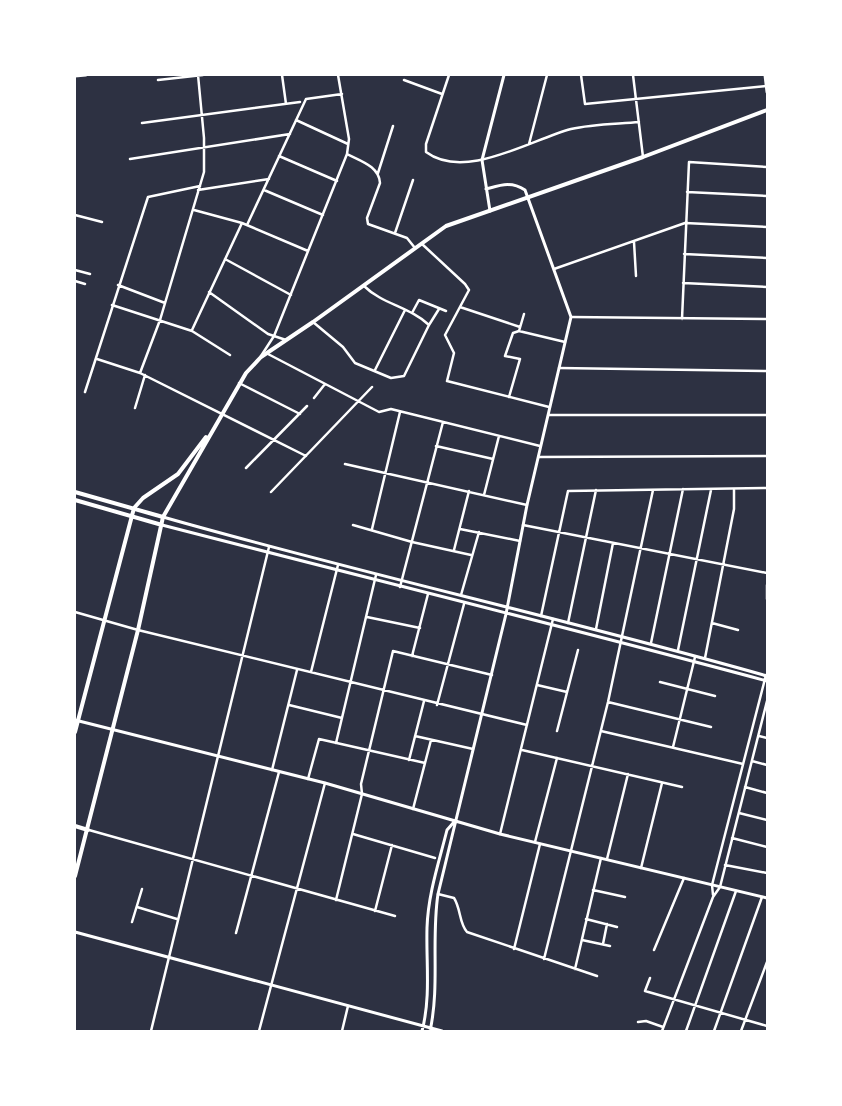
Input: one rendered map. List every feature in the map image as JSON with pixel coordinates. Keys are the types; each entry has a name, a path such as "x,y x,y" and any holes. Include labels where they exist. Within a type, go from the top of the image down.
{"main road":[{"path":"75,876 138,630 163,517 239,383 261,357 314,322 446,226 643,158 767,110"},
{"path":"75,732 76,720 134,508 143,498 178,474 222,415"},
{"path":"75,492 163,517"},
{"path":"75,500 162,525"},
{"path":"75,826 88,830"}],"street":[{"path":"75,76 85,75"},
{"path":"140,373 160,320 204,172 203,115 198,75"},
{"path":"158,80 203,75"},
{"path":"282,75 286,104"},
{"path":"261,357 274,336 347,154 348,144 338,75"},
{"path":"449,75 426,144 426,152 433,158 459,162 482,160 572,129 639,122"},
{"path":"490,211 482,160 504,75"},
{"path":"529,144 547,75"},
{"path":"581,75 585,104 766,86"},
{"path":"633,75 643,158"},
{"path":"765,75 767,92"},
{"path":"404,80 442,94"},
{"path":"247,225 306,99 342,94"},
{"path":"142,122 300,102"},
{"path":"296,120 348,144"},
{"path":"393,126 378,173 380,183 367,222 370,226 409,239 415,248"},
{"path":"130,159 290,134"},
{"path":"347,154 378,173"},
{"path":"279,156 337,182"},
{"path":"682,319 689,162 767,167"},
{"path":"198,190 268,179"},
{"path":"394,234 413,180"},
{"path":"430,1030 434,1002 435,915 438,894 455,829 454,822 508,608 527,505 571,318 529,197 524,190 515,184 503,184 486,189"},
{"path":"85,392 148,197 200,186"},
{"path":"264,190 323,216"},
{"path":"687,192 767,196"},
{"path":"194,210 242,223 308,251"},
{"path":"75,215 102,222"},
{"path":"192,331 242,223"},
{"path":"554,269 685,223 767,226"},
{"path":"634,242 636,276"},
{"path":"421,244 469,290 445,338 453,347 454,353 447,381 550,407"},
{"path":"684,254 767,258"},
{"path":"225,259 290,295"},
{"path":"75,270 90,274"},
{"path":"75,281 85,284"},
{"path":"683,284 767,287"},
{"path":"118,285 165,303"},
{"path":"364,286 374,296 412,313 428,325"},
{"path":"209,292 274,336 286,340"},
{"path":"412,313 419,300 446,311"},
{"path":"112,305 192,331 230,354"},
{"path":"460,307 520,327"},
{"path":"314,322 342,347 355,363 391,378 404,376 428,325 440,309"},
{"path":"375,370 405,310"},
{"path":"509,397 520,359 505,356 513,333 518,331 524,314"},
{"path":"571,318 767,319"},
{"path":"518,331 565,342"},
{"path":"266,353 379,412 391,409 540,446"},
{"path":"97,359 145,375 306,456"},
{"path":"559,368 767,371"},
{"path":"135,408 145,375"},
{"path":"239,383 300,414"},
{"path":"314,398 325,384"},
{"path":"271,492 372,387"},
{"path":"246,468 306,406"},
{"path":"372,529 400,412"},
{"path":"547,415 767,415"},
{"path":"400,587 443,422"},
{"path":"484,495 499,436"},
{"path":"436,446 493,458"},
{"path":"538,457 767,456"},
{"path":"345,464 527,505"},
{"path":"541,616 568,491 767,488"},
{"path":"705,658 734,509 734,489"},
{"path":"568,623 596,490"},
{"path":"544,959 608,702 653,490"},
{"path":"651,643 683,490"},
{"path":"678,650 710,490"},
{"path":"454,550 469,491"},
{"path":"163,517 402,582 651,643 766,675 712,885 713,897"},
{"path":"162,525 464,604 622,641 766,680"},
{"path":"353,525 412,542 471,555"},
{"path":"523,525 767,573"},
{"path":"460,528 520,541"},
{"path":"461,596 479,532"},
{"path":"596,629 613,543"},
{"path":"151,1031 241,654 269,547"},
{"path":"311,672 338,565"},
{"path":"336,743 376,575"},
{"path":"767,585 767,599"},
{"path":"412,656 428,594"},
{"path":"438,704 464,604"},
{"path":"75,612 105,619 138,630 241,654 481,716 527,725"},
{"path":"367,617 420,628"},
{"path":"500,834 553,619"},
{"path":"712,623 738,630"},
{"path":"557,731 578,650"},
{"path":"336,900 362,794 361,784 368,750 393,651 492,675"},
{"path":"672,747 696,655"},
{"path":"272,770 298,669"},
{"path":"660,682 715,696"},
{"path":"537,685 567,692"},
{"path":"409,760 424,701"},
{"path":"662,1031 713,897 720,887 767,701"},
{"path":"608,702 711,727"},
{"path":"289,705 342,718"},
{"path":"76,720 325,783 500,834 767,898"},
{"path":"601,731 743,764"},
{"path":"415,736 473,749"},
{"path":"758,736 767,738"},
{"path":"308,779 319,739 424,763"},
{"path":"412,809 431,740"},
{"path":"522,750 682,787"},
{"path":"535,842 557,758"},
{"path":"752,760 767,765"},
{"path":"236,933 279,772"},
{"path":"606,859 628,774"},
{"path":"259,1031 325,783"},
{"path":"641,868 662,783"},
{"path":"745,787 767,793"},
{"path":"738,813 767,820"},
{"path":"422,1031 428,991 427,928 431,896 447,830 454,822"},
{"path":"88,830 192,861 395,916"},
{"path":"353,834 435,858"},
{"path":"732,838 767,847"},
{"path":"514,949 540,844"},
{"path":"375,911 392,845"},
{"path":"575,969 601,858"},
{"path":"725,865 767,874"},
{"path":"654,950 684,878"},
{"path":"132,922 142,889"},
{"path":"593,890 625,897"},
{"path":"686,1031 736,891"},
{"path":"438,894 454,898 460,912 463,927 467,932 597,976"},
{"path":"714,1031 762,897"},
{"path":"137,907 177,919"},
{"path":"586,919 617,927"},
{"path":"603,944 607,924"},
{"path":"75,932 349,1004 424,1026 430,1030 442,1031"},
{"path":"582,940 610,946"},
{"path":"741,1031 767,962"},
{"path":"650,978 645,991 767,1026"},
{"path":"342,1031 349,1004"},
{"path":"638,1022 646,1020 663,1027"}]}
